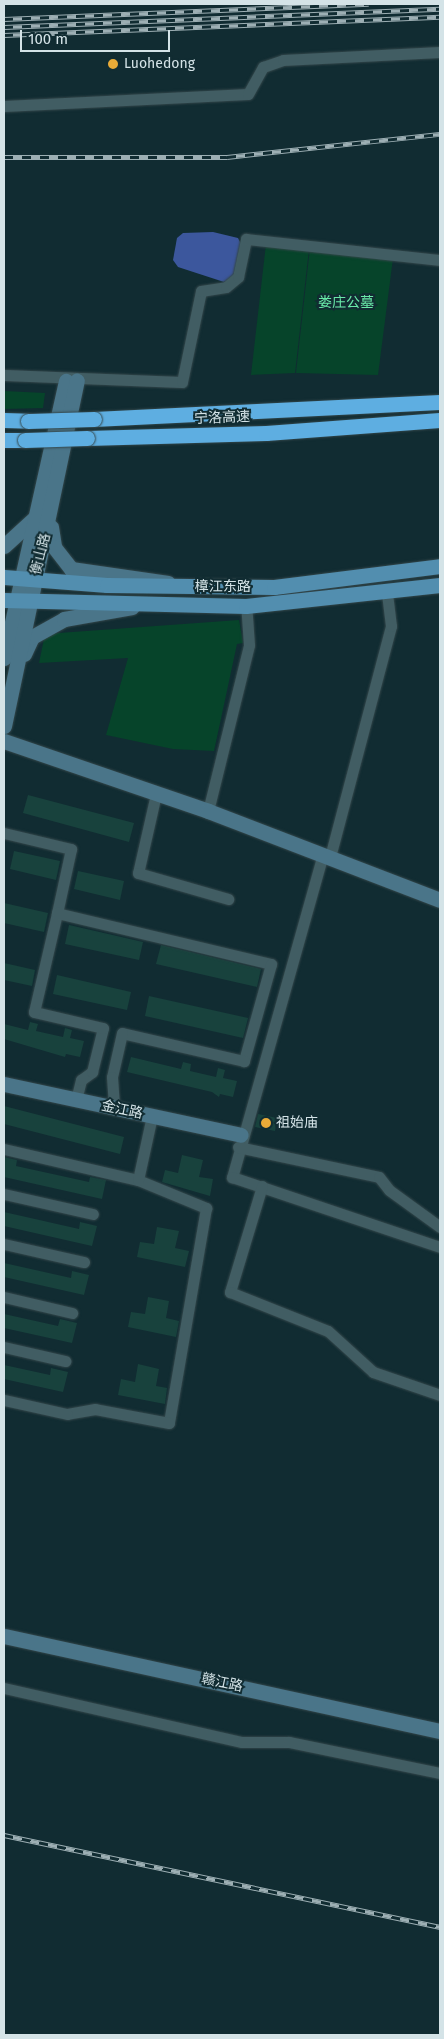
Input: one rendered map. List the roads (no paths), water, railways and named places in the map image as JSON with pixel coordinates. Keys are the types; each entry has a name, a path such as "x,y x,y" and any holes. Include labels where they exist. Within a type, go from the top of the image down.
{"highway":[{"name":"宁洛高速","path":"4,420 28,421 440,402"},
{"name":"宁洛高速","path":"4,440 266,433 440,420"}],"main road":[{"name":"樟江东路","path":"4,578 179,587 274,587 440,566"},
{"name":"樟江东路","path":"17,601 138,606 246,606 387,593 440,585"}],"street":[{"path":"4,106 248,94 263,66 283,60 440,52"},
{"path":"4,375 71,381 182,382 201,291 226,287 238,277 246,238 440,260"},
{"name":"衡山路","path":"4,658 17,601 29,578 44,517 71,381"},
{"path":"4,546 44,517 54,548 71,568 139,576 179,587"},
{"path":"387,593 391,626 327,855 240,1141 232,1177 440,1247"},
{"name":"衡山路","path":"4,726 14,676 17,601"},
{"path":"14,676 32,637 42,630 64,619 138,606"},
{"path":"208,811 248,644 246,606"},
{"path":"4,741 208,811 327,855 440,900"},
{"path":"156,794 138,873 228,899"},
{"path":"4,833 71,849 34,1012 244,1062 271,964 57,913"},
{"path":"76,1100 82,1080 92,1072 102,1028"},
{"path":"114,1108 112,1077 122,1033"},
{"name":"金江路","path":"4,1084 152,1116 240,1141"},
{"path":"138,1180 152,1116"},
{"path":"240,1141 379,1177 389,1190 440,1227"},
{"path":"4,1149 138,1180 206,1208 169,1423 95,1410 68,1414 4,1400"},
{"path":"262,1186 230,1292 328,1331 373,1372 440,1394"},
{"path":"4,1194 93,1214"},
{"path":"4,1244 84,1262"},
{"path":"4,1297 72,1313"},
{"path":"4,1347 65,1361"},
{"name":"赣江路","path":"4,1636 440,1731"},
{"path":"4,1688 242,1742 290,1742 440,1773"}],"water":[{"path":"213,232 238,238 241,244 233,277 224,282 178,267 173,260 177,238 183,233"}],"railway":[{"path":"4,19 369,4"},
{"path":"4,27 440,9"},
{"path":"4,35 440,17"},
{"path":"4,157 227,157 440,134"},
{"path":"4,1835 440,1927"}],"place":[{"name":"Luohedong","path":"113,64"},
{"name":"祖始庙","path":"266,1123"}],"park label":[{"name":"娄庄公墓","path":"346,303"}]}
